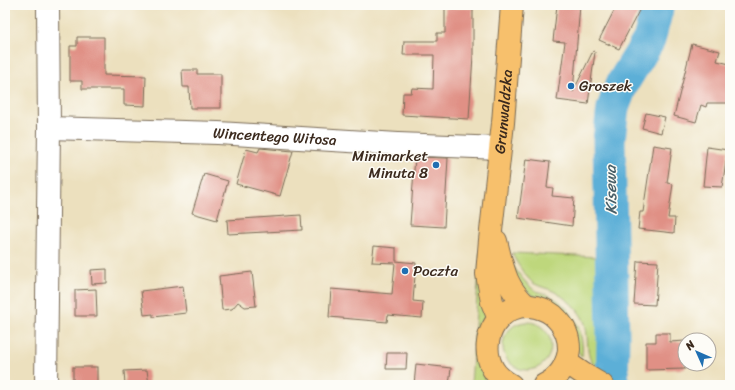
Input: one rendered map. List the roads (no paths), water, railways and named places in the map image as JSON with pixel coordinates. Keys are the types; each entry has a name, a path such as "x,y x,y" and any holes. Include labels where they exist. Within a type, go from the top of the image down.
{"main road":[{"name":"Grunwaldzka","path":"499,319 492,302 487,274 500,148 512,5"},
{"name":"Grunwaldzka","path":"492,218 502,265 509,287 516,297 527,306"},
{"path":"504,383 493,370 488,358 487,345 489,332 506,312 518,307 527,306 543,309 554,316 563,325 568,337 569,350 566,362 560,374 549,384"},
{"path":"566,362 601,385"}],"street":[{"path":"46,385 49,128 48,5"},
{"name":"Wincentego Witosa","path":"49,128 218,133 398,144 500,148"}],"waterway":[{"name":"Kisewa","path":"612,385 613,337 609,139 613,108 622,84 649,40 658,5"}],"place":[{"name":"Groszek","path":"571,86"},
{"name":"Minimarket Minuta 8","path":"436,165"},
{"name":"Poczta","path":"405,271"}]}
